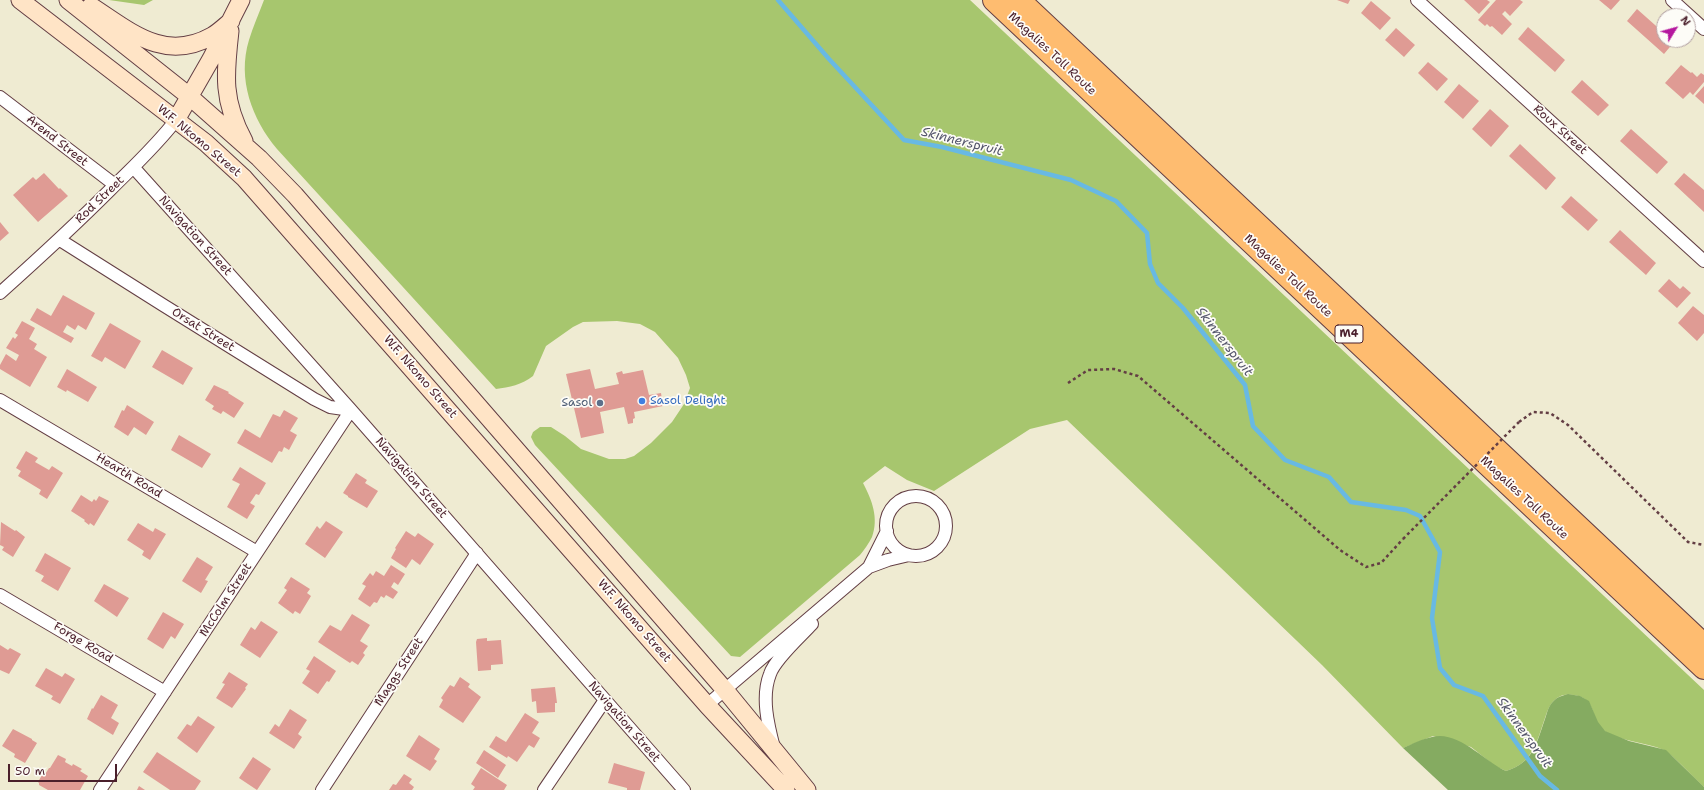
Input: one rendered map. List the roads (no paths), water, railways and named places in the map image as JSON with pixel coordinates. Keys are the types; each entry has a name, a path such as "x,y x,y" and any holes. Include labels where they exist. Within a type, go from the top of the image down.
{"highway":[{"name":"Magalies Toll Route","path":"994,0 1704,668"},
{"name":"Magalies Toll Route","path":"1019,0 1704,645"}],"main road":[{"name":"W.F. Nkomo Street","path":"20,0 206,143 244,178 707,704 786,790"},
{"name":"W.F. Nkomo Street","path":"68,0 189,96 248,147 295,195 725,690 807,790"},
{"path":"81,0 147,41 160,46 176,46 200,41 212,36 232,21"},
{"path":"241,0 232,21 226,70 226,88 229,106 236,126 248,147"},
{"name":"Rod Street","path":"176,120 232,21"}],"street":[{"name":"Roux Street","path":"1417,0 1704,261"},
{"path":"1672,0 1704,29"},
{"name":"Arend Street","path":"0,97 115,185"},
{"name":"Rod Street","path":"0,293 60,240 134,168 161,140 176,120"},
{"name":"Navigation Street","path":"134,168 351,410 684,790"},
{"name":"Orsat Street","path":"60,240 157,302 314,398 330,407 351,410"},
{"name":"Hearth Road","path":"0,400 257,552"},
{"name":"McColm Street","path":"100,790 351,410"},
{"path":"911,496 921,496 931,500 939,506 944,514 946,524 942,542 936,549 928,554 918,556 909,555 900,551 893,545 887,531 886,526 888,515 893,506 901,500 911,496"},
{"path":"869,567 887,531"},
{"name":"Maggs Street","path":"322,790 477,553"},
{"path":"707,704 869,567 888,560 909,555"},
{"path":"774,750 766,712 767,687 770,674 778,662 846,586"},
{"name":"Forge Road","path":"0,595 165,692"},
{"path":"544,790 605,700"}],"waterway":[{"name":"Skinnerspruit","path":"778,0 829,59 904,140 942,147 1071,180 1116,201 1147,233 1150,264 1158,283 1183,308 1245,385 1253,426 1285,460 1329,477 1351,502 1406,510 1420,516 1440,552 1432,618 1440,668 1454,685 1483,696 1540,776 1557,790"}],"place":[{"name":"Sasol Delight","path":"642,401"},
{"name":"Sasol","path":"600,403"}]}
